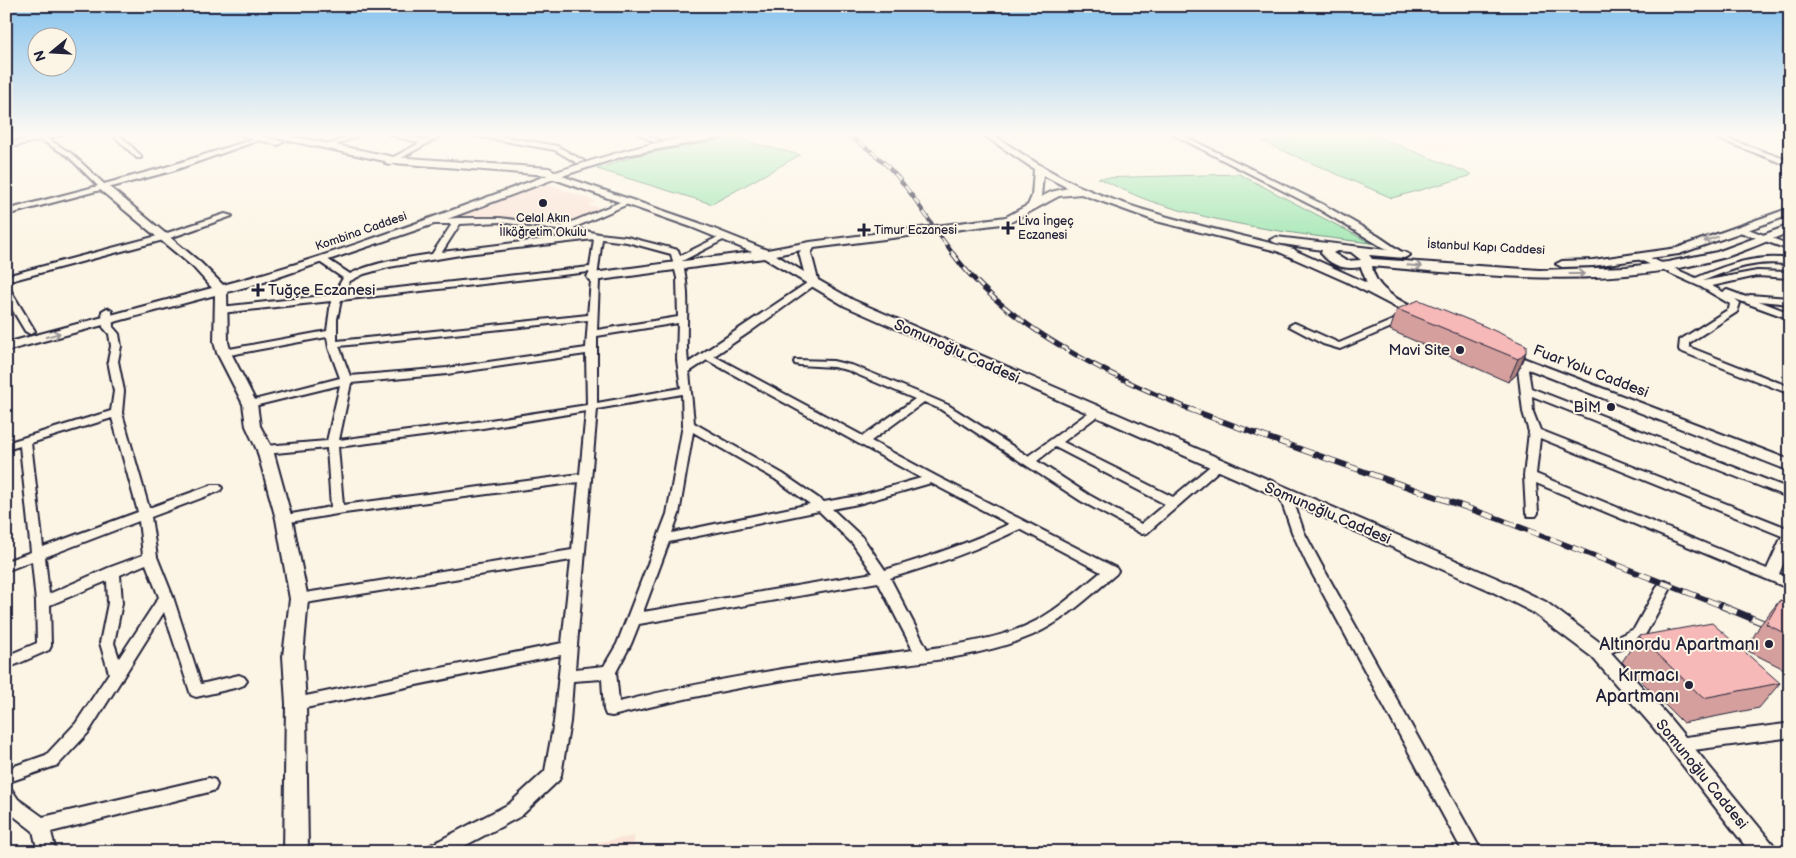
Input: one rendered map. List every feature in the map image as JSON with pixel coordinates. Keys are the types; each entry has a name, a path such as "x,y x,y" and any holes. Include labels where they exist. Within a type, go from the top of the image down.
{"main road":[{"path":"529,174 550,176"},
{"path":"529,174 550,176"},
{"name":"Kombina Caddesi","path":"6,347 108,316 321,259 430,222 554,174"},
{"name":"Kombina Caddesi","path":"217,287 557,174"},
{"path":"1032,207 1037,196 1039,174"},
{"path":"1052,174 1084,191 1177,222 1281,249 1356,265 1366,262 1518,274 1587,274 1662,267 1714,257 1790,228"},
{"path":"1069,174 1093,186 1180,216 1246,234 1334,248"},
{"name":"Somunoğlu Caddesi","path":"550,176 725,237 766,254 849,303 1495,585 1539,607 1599,652 1765,852"},
{"path":"103,187 197,265 217,287 221,310 221,342 224,353 250,404 253,426 266,450 284,520 299,599 293,656 296,704 296,852"},
{"path":"594,273 766,254 810,245 1009,220 1055,194 1067,190 1084,191"},
{"name":"İstanbul Kapı Caddesi","path":"1334,248 1510,264 1593,263 1679,251 1790,211"},
{"path":"810,245 804,253 813,282"},
{"path":"1334,248 1327,253 1351,279"},
{"path":"1281,249 1351,279 1433,322"},
{"path":"1352,249 1367,257 1368,275 1373,284 1385,296"},
{"name":"Kombina Caddesi","path":"6,337 108,316"},
{"name":"Fuar Yolu Caddesi","path":"1494,350 1529,366 1790,466"}],"street":[{"path":"90,174 103,187"},
{"path":"6,213 151,174"},
{"path":"1255,174 1376,237 1402,255"},
{"path":"564,229 625,202"},
{"path":"6,279 164,237 228,216"},
{"path":"436,255 458,220"},
{"path":"430,222 500,220 643,242 675,252 679,263 684,319 684,371 689,425 673,514 634,620 610,672 612,710 672,694 770,676 972,646 1015,636 1049,620 1075,602 1111,571 932,478 707,356"},
{"path":"1740,229 1790,248"},
{"path":"337,510 332,444 346,380 333,344 332,333 336,298 348,277 370,269 436,255 598,236"},
{"path":"435,852 515,810 553,775 562,722 570,647 592,408 591,350 594,273 598,236"},
{"path":"679,263 725,237"},
{"path":"1641,257 1700,283 1790,316"},
{"path":"321,259 348,277"},
{"path":"1700,283 1745,264 1771,260 1790,262"},
{"path":"1700,283 1767,272 1790,275"},
{"path":"221,310 594,273"},
{"path":"684,371 748,329 813,282"},
{"path":"1700,283 1734,303 1734,310 1684,342 1684,349 1790,391"},
{"path":"6,291 30,331"},
{"path":"1736,296 1790,301"},
{"path":"1294,326 1327,342 1340,346 1416,314"},
{"path":"108,316 108,327 114,334 116,346 113,361 119,391 116,413 145,515 150,556 166,597 196,691 239,682"},
{"path":"333,344 593,317"},
{"path":"592,334 684,319"},
{"path":"224,353 332,333"},
{"path":"250,404 346,380 447,371 591,350"},
{"path":"799,362 833,364 850,368 944,407 1001,442 1084,498 1142,530 1219,465"},
{"path":"1529,366 1523,368 1528,412 1535,432 1530,476 1532,513"},
{"path":"266,450 332,444 592,408 687,390"},
{"path":"1526,390 1790,494"},
{"path":"864,441 924,398"},
{"path":"1028,462 1096,412"},
{"path":"6,447 116,413"},
{"path":"689,425 802,491 858,541 882,576 922,654"},
{"path":"1535,432 1790,534 1771,576"},
{"path":"6,663 44,646 38,556 25,441"},
{"path":"1054,442 1174,503"},
{"path":"1530,476 1790,584"},
{"path":"284,520 337,510 586,478"},
{"path":"664,539 858,500 932,478"},
{"path":"6,566 38,556 216,488"},
{"path":"1285,494 1298,532 1314,564 1473,852"},
{"path":"634,620 882,576 969,548 1020,524"},
{"path":"299,599 579,554"},
{"path":"42,602 150,556"},
{"path":"113,571 114,603 107,643 117,674"},
{"path":"1599,652 1639,633 1665,586"},
{"path":"6,776 52,760 82,728 166,597"},
{"path":"296,704 570,647"},
{"path":"566,676 610,672"},
{"path":"1678,745 1785,731"},
{"path":"41,826 209,786"},
{"path":"6,795 12,804 41,826 47,852"}],"shaded area":[{"name":"Celal Akın İlköğretim Okulu","path":"547,184 595,201 588,205 602,208 566,224 503,218 454,218"},
{"path":"634,836 634,852 544,852"}],"green space":[{"path":"614,174 766,174 712,204"},
{"path":"1239,174 1371,243 1287,232 1204,216 1150,201 1098,178"},
{"path":"1337,174 1471,174 1470,176 1392,198"}],"building":[{"path":"1419,300 1526,345 1526,352 1518,359 1397,309"},
{"path":"1780,600 1790,604 1790,636 1766,624"},
{"path":"1712,623 1780,683 1703,698 1639,636"}],"railway":[{"path":"895,174 907,188 954,255"},
{"path":"953,254 976,281 1002,305 1031,327 1094,365 1192,410"},
{"path":"1189,409 1499,519 1725,607"},
{"path":"1722,606 1790,634"}],"place":[{"name":"Celal Akın İlköğretim Okulu","path":"543,203"},
{"name":"Liva İngeç Eczanesi","path":"1008,228"},
{"name":"Timur Eczanesi","path":"864,230"},
{"name":"Tuğçe Eczanesi","path":"258,290"},
{"name":"Mavi Site","path":"1460,350"},
{"name":"BİM","path":"1611,407"},
{"name":"Altınordu Apartmanı","path":"1769,644"},
{"name":"Kırmacı Apartmanı","path":"1689,685"}]}
